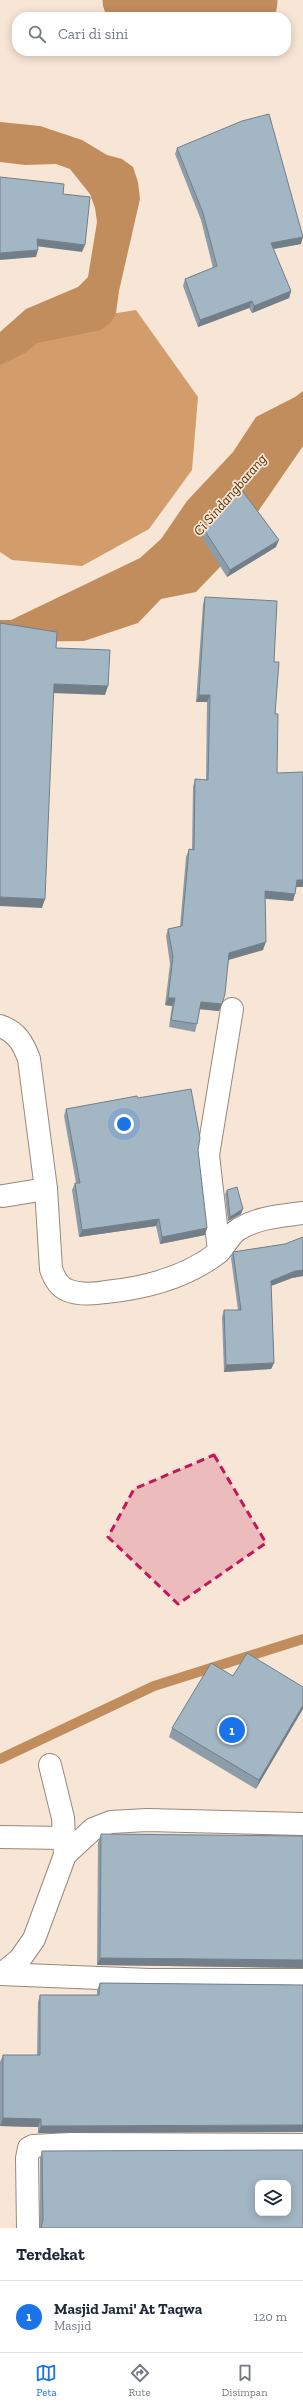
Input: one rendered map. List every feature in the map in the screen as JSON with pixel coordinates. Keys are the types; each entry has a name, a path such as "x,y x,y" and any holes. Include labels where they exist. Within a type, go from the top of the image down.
{"street":[{"path":"219,1251 208,1155 232,1008"},
{"path":"0,1026 17,1035 23,1042 29,1059 46,1189 51,1270 55,1280 68,1291 90,1294 133,1289 169,1280 190,1270 219,1251 237,1230 262,1218 303,1213"},
{"path":"3,1196 46,1189"},
{"path":"1,1974 20,1959 34,1939 64,1846 63,1818 50,1765"},
{"path":"0,1837 64,1846 93,1829 111,1822 147,1820 303,1824"},
{"path":"1,1974 149,1980 303,1980"},
{"path":"28,2228 27,2158 29,2148 33,2146 70,2144 303,2145"}],"highlighted area":[{"path":"214,1455 266,1543 178,1604 108,1537 134,1489"}],"shaded area":[{"path":"136,310 198,397 192,470 149,529 82,566 12,560 0,552 0,359 41,325"}],"water":[{"path":"0,122 40,126 82,140 107,155 122,159 133,167 138,182 140,199 119,291 116,313 111,322 101,330 37,343 25,353 0,365 0,332 26,309 78,287 88,277 97,222 95,208 90,194 70,169 56,164 25,165 0,162"},
{"name":"Ci Sindangbarang","path":"303,391 303,446 220,567 196,592 161,599 138,623 84,641 0,642 0,620 11,620 140,558 161,539 187,501 233,452 256,417 295,397"}],"building":[{"path":"269,114 303,237 271,243 291,291 254,306 252,301 200,320 185,279 217,266 203,213 177,148 242,121"},
{"path":"0,177 64,184 63,194 90,197 85,245 37,239 38,250 0,253"},
{"path":"241,489 279,540 230,570 205,531"},
{"path":"205,597 277,601 274,662 279,662 275,714 278,714 277,773 303,772 303,880 297,880 295,894 265,891 266,942 229,953 225,994 222,1004 201,1002 197,1024 171,1020 175,998 168,998 173,957 168,929 182,926 189,849 194,850 195,779 208,780 210,695 199,695"},
{"path":"0,623 57,632 56,648 110,650 108,686 54,684 45,899 0,897"},
{"path":"191,1089 200,1138 198,1150 207,1228 162,1237 159,1219 82,1230 75,1183 80,1183 66,1109 137,1096 138,1098"},
{"path":"237,1187 243,1209 230,1217 227,1190"},
{"path":"303,1237 303,1270 295,1271 271,1281 274,1363 226,1365 224,1310 241,1310 233,1252 285,1244"},
{"path":"247,1653 303,1687 303,1705 259,1780 172,1728 211,1663 233,1676"},
{"path":"101,1834 303,1836 303,1960 100,1958"},
{"path":"100,1983 303,1985 303,2125 41,2126 41,2119 3,2118 3,2055 40,2055 40,1995 99,1995"},
{"path":"303,2150 303,2228 41,2228 43,2220 42,2151"}],"waterway":[{"path":"132,0 160,12"},
{"path":"218,12 247,7 248,0"},
{"path":"0,1759 154,1686 303,1639"}],"place":[{"name":"Masjid Jami' At Taqwa","path":"232,1730"}]}
